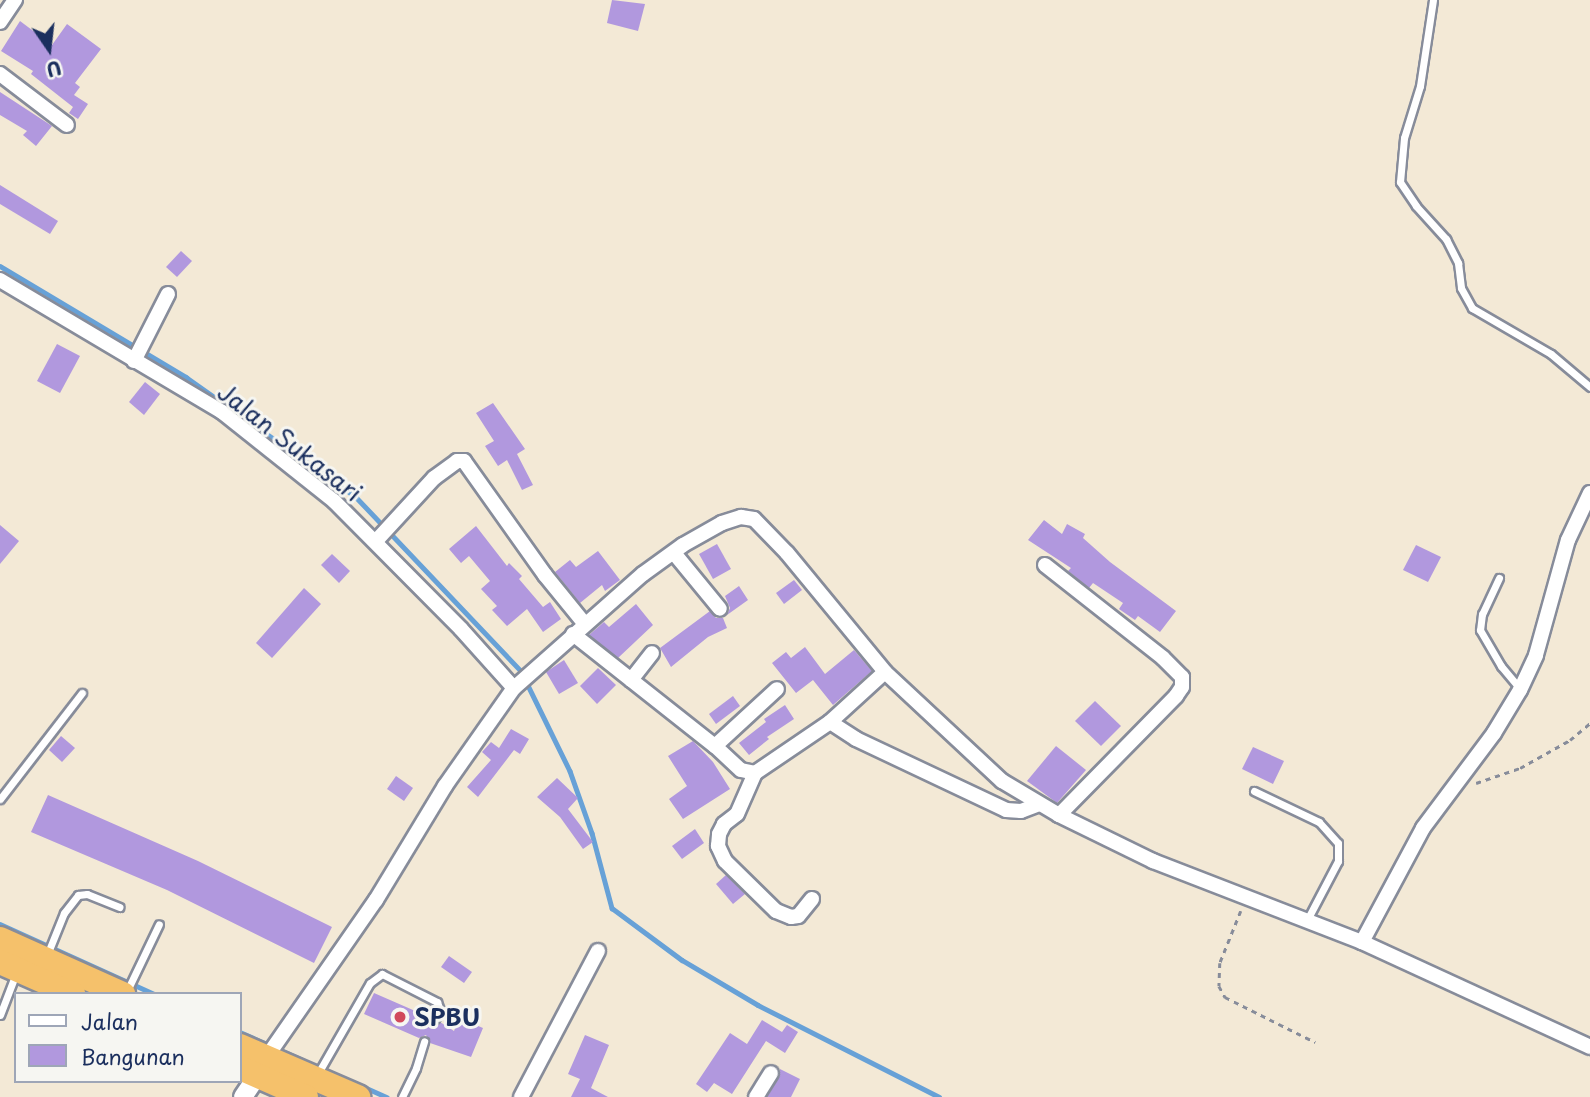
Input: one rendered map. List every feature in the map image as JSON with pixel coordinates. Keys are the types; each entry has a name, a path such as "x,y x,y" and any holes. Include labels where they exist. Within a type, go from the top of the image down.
{"highway":[{"path":"0,939 47,955 126,992"},
{"path":"9,966 68,992"},
{"path":"242,1048 258,1063 311,1088 358,1097"}],"street":[{"path":"0,22 15,0"},
{"path":"0,74 66,125"},
{"name":"Jalan Sukasari","path":"0,280 222,412 379,538 517,685"},
{"path":"135,358 167,295"},
{"path":"379,538 434,478 457,461 464,461 545,575 584,623"},
{"path":"1362,942 1403,863 1449,792 1494,733 1520,690 1536,655 1568,540 1590,493"},
{"path":"243,1097 258,1063 291,1024 376,900 445,786 517,685 584,623 643,574 722,523 741,517 754,519 787,553 886,672 1002,781 1059,815 1153,860 1248,895 1362,942 1590,1047"},
{"path":"674,553 720,609"},
{"path":"1045,565 1168,662 1182,677 1182,687 1176,696 1059,815"},
{"path":"573,634 715,746 741,770 755,773"},
{"path":"631,680 652,653"},
{"path":"812,899 798,916 786,916 776,911 734,870 721,853 719,834 724,824 737,814 755,773 830,722 886,672"},
{"path":"715,746 777,689"},
{"path":"830,722 856,739 1006,810 1021,811 1039,804"},
{"path":"521,1097 598,951"},
{"path":"756,1097 771,1073"}],"lane":[{"path":"1433,0 1420,86 1404,138 1400,181 1416,206 1446,239 1458,263 1461,288 1472,308 1551,355 1590,387"},
{"path":"1499,578 1482,614 1480,631 1501,666 1520,690"},
{"path":"0,799 82,693"},
{"path":"1254,791 1319,822 1338,843 1338,861 1307,920"},
{"path":"47,955 64,913 78,895 87,894 118,907"},
{"path":"126,992 159,923"},
{"path":"0,1015 9,966"},
{"path":"311,1088 370,983 383,974 437,1002 440,1010 435,1019"},
{"path":"402,1097 416,1069 424,1041"}],"path":[{"path":"1449,792 1520,768 1570,740 1590,723"},
{"path":"1248,895 1220,963 1219,986 1225,997 1246,1010 1315,1042"}],"building":[{"path":"612,0 645,4 638,31 607,23"},
{"path":"20,21 52,45 67,24 101,49 75,83 80,87 74,95 88,104 78,119 69,113 73,107 31,74 33,71 1,51"},
{"path":"0,92 52,126 36,146 23,135 27,131 0,115"},
{"path":"0,185 58,221 50,234 0,204"},
{"path":"181,251 192,261 177,277 166,267"},
{"path":"57,344 80,356 60,393 37,381"},
{"path":"145,382 160,394 144,415 129,402"},
{"path":"493,403 525,449 517,454 533,485 522,490 507,460 498,466 485,446 494,441 476,413"},
{"path":"1044,520 1062,534 1067,524 1085,534 1083,538 1110,562 1176,611 1160,632 1138,616 1135,620 1119,609 1123,603 1093,583 1089,588 1068,571 1071,568 1028,540"},
{"path":"0,525 19,541 0,564"},
{"path":"476,526 507,566 509,563 522,576 519,579 543,607 550,602 561,619 543,632 527,609 507,626 492,610 497,606 481,589 490,581 469,556 461,563 449,549"},
{"path":"717,544 731,569 713,579 699,554"},
{"path":"1416,545 1441,557 1428,582 1403,570"},
{"path":"598,551 620,580 605,591 602,585 580,603 555,572 570,560 576,567"},
{"path":"332,554 350,571 339,583 321,565"},
{"path":"794,580 802,590 784,604 776,593"},
{"path":"739,586 748,600 727,615 730,608 725,596"},
{"path":"304,588 321,604 272,658 256,643"},
{"path":"636,604 653,625 618,658 589,635 604,622 609,627"},
{"path":"710,611 716,618 723,618 727,628 708,637 671,667 660,648"},
{"path":"805,647 825,674 854,650 872,671 833,705 813,680 796,693 772,663 786,652 791,658"},
{"path":"564,660 578,683 559,694 546,672"},
{"path":"598,668 616,685 597,704 580,686"},
{"path":"733,696 740,706 716,724 709,714"},
{"path":"1095,701 1121,726 1101,746 1075,721"},
{"path":"785,705 794,719 767,737 769,739 749,755 739,743 766,722 764,719"},
{"path":"511,729 529,739 520,754 514,750 478,797 467,787 491,760 482,752 491,742 499,748"},
{"path":"61,736 75,748 62,762 49,750"},
{"path":"693,741 713,762 730,789 683,819 669,799 687,786 668,756"},
{"path":"1056,746 1086,770 1057,803 1027,781"},
{"path":"1253,747 1284,761 1273,784 1242,769"},
{"path":"396,776 413,788 404,801 387,789"},
{"path":"557,778 578,798 568,809 593,842 583,849 560,817 537,797"},
{"path":"48,795 198,861 332,927 314,963 167,890 31,832"},
{"path":"695,829 704,843 682,859 672,846"},
{"path":"726,875 745,894 733,904 716,884"},
{"path":"449,956 472,972 464,983 441,967"},
{"path":"374,993 429,1017 433,1025 440,1022 454,1031 459,1018 483,1028 471,1057 430,1043 426,1035 419,1038 364,1014"},
{"path":"762,1020 782,1032 787,1025 798,1032 785,1053 766,1041 732,1094 714,1083 707,1092 696,1084 730,1033 747,1044"},
{"path":"585,1035 609,1045 591,1088 608,1097 571,1097 580,1079 568,1074"},
{"path":"780,1069 800,1079 791,1097 767,1097 779,1077"}],"waterway":[{"path":"0,266 186,377 356,497 521,671 570,771 592,833 612,908 682,960 758,1005 939,1097"},
{"path":"0,924 150,992"},
{"path":"242,1033 303,1060"},
{"path":"362,1086 387,1097"}],"place":[{"name":"SPBU","path":"400,1017"}]}
